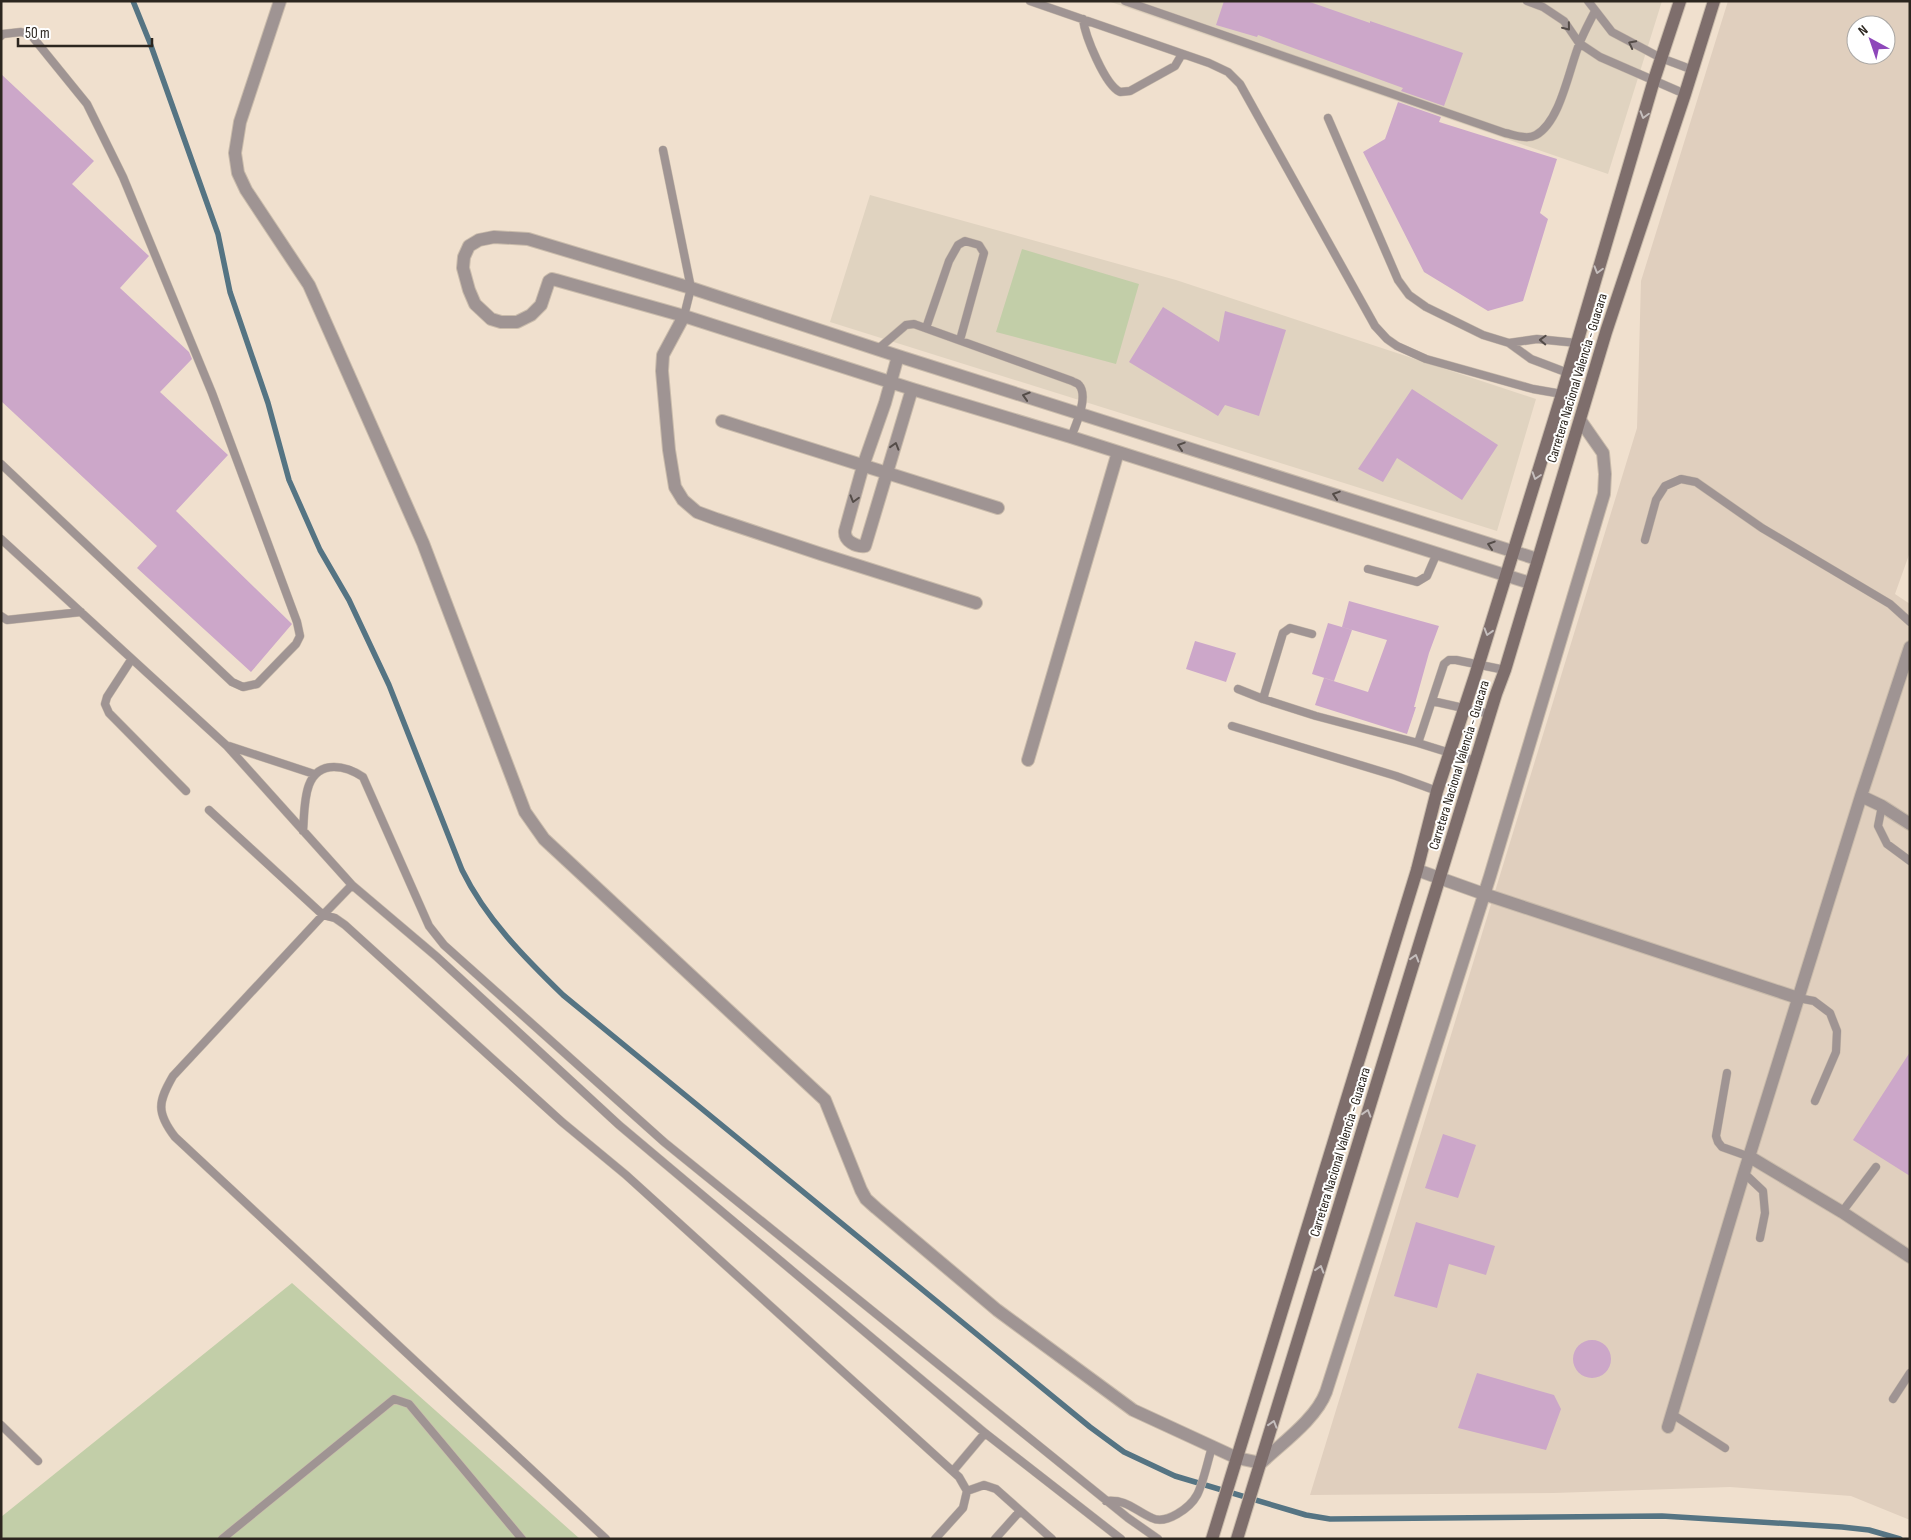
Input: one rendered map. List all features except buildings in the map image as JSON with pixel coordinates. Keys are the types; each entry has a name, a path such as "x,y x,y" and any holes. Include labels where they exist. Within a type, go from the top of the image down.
{"main road":[{"name":"Carretera Nacional Valencia - Guacara","path":"1212,1539 1417,870 1437,791 1562,394 1654,80 1680,1"},
{"name":"Carretera Nacional Valencia - Guacara","path":"1237,1539 1439,878 1505,670 1606,332 1714,1"}],"street":[{"path":"280,1 240,122 235,153 238,173 246,190 309,285 423,543 525,812 544,839 825,1100 866,1199 997,1310 1133,1410 1236,1458 1261,1463 1313,1415 1321,1404 1484,894 1604,494 1606,474 1603,453 1580,420"},
{"path":"1530,583 684,316 552,279 549,281 541,305 531,315 517,322 501,322 491,319 475,304 463,268 464,257 469,246 479,240 494,236 528,239 691,288 898,356 1537,559"},
{"path":"684,316 664,355 662,371 674,487 683,500 697,512 716,519 976,603"},
{"path":"898,356 844,531 844,536 847,540 859,547 865,546 912,389"},
{"path":"722,421 998,508"},
{"path":"1028,760 1118,452"},
{"path":"1668,1427 1798,998 1910,647"},
{"path":"1861,796 1882,806 1910,824"},
{"path":"1417,870 1798,998"},
{"path":"1750,1157 1842,1212 1910,1257"}],"lane":[{"path":"1030,1 1219,67 1228,72 1240,84 1375,326 1387,339 1397,346 1426,359 1533,389 1562,394"},
{"path":"1125,1 1506,133 1526,137 1535,135 1550,122 1565,88 1579,43 1595,11"},
{"path":"1527,1 1543,7 1564,21 1579,43 1600,57 1685,94"},
{"path":"1588,1 1612,32 1661,58 1693,70"},
{"path":"1083,19 1088,43 1112,86 1120,92 1130,91 1174,66 1182,54"},
{"path":"1,36 3,34 21,32 31,35 87,104 123,177 212,393 297,622 300,636 296,644 258,684 243,687 232,682 1,464"},
{"path":"1328,118 1398,280 1417,302 1483,335 1509,343 1531,359 1568,372"},
{"path":"663,150 691,288 684,316"},
{"path":"926,328 949,261 958,245 966,241 979,245 984,253 960,340"},
{"path":"878,349 906,325 914,324 1072,381 1080,386 1083,393 1080,413 1071,437"},
{"path":"1509,343 1537,340 1577,343"},
{"path":"1645,540 1656,500 1665,486 1681,479 1696,482 1762,528 1890,604 1910,622"},
{"path":"1,539 227,746 352,885 444,964 619,1125 986,1433 1121,1539"},
{"path":"1368,569 1417,582 1427,576 1437,553"},
{"path":"1,616 7,620 81,612"},
{"path":"1263,699 1283,633 1290,628 1312,634"},
{"path":"132,660 107,697 105,704 109,714 186,791"},
{"path":"1418,743 1444,664 1449,660 1456,660 1505,670"},
{"path":"1238,689 1316,716 1418,743 1476,761"},
{"path":"1432,701 1490,714"},
{"path":"1232,726 1396,776 1437,791"},
{"path":"227,746 314,774"},
{"path":"304,831 308,787 314,774 326,767 337,767 353,770 364,777 429,926 444,945 664,1142 1106,1501 1158,1539"},
{"path":"1882,806 1878,826 1886,844 1910,861"},
{"path":"210,810 323,915 335,918 345,924 562,1122 626,1175 959,1477 968,1491 963,1508 935,1539"},
{"path":"352,885 173,1076 162,1095 161,1108 165,1124 175,1137 606,1539"},
{"path":"1798,998 1814,1001 1830,1013 1837,1030 1836,1052 1815,1101"},
{"path":"1727,1073 1716,1136 1722,1147 1750,1157"},
{"path":"1842,1212 1876,1167"},
{"path":"1744,1173 1763,1191 1765,1213 1760,1238"},
{"path":"1893,1399 1910,1373"},
{"path":"222,1539 394,1399 409,1404 522,1539"},
{"path":"1672,1414 1725,1448"},
{"path":"1,1425 38,1462"},
{"path":"953,1471 986,1433"},
{"path":"1106,1501 1116,1500 1129,1504 1155,1520 1170,1518 1186,1508 1197,1495 1212,1447"},
{"path":"968,1491 984,1485 996,1490 1052,1539"},
{"path":"995,1539 1020,1511"}],"shaded area":[{"path":"1108,1 1662,1 1608,174"},
{"path":"1728,1 1910,1 1910,552 1895,594 1910,604 1910,1520 1851,1496 1730,1487 1554,1493 1310,1495 1637,428 1641,281"},
{"path":"870,195 1176,280 1536,399 1497,531 830,322"}],"green space":[{"path":"1022,249 1139,284 1116,364 996,332"},
{"path":"292,1283 580,1539 1,1539 1,1517"}],"waterway":[{"path":"133,1 150,43 218,234 230,292 268,403 289,480 320,550 349,600 389,685 462,870 482,905 494,921 520,952 563,995 1090,1427 1124,1452 1175,1476 1306,1515 1330,1519 1662,1516 1842,1527 1869,1530 1900,1539"}]}
